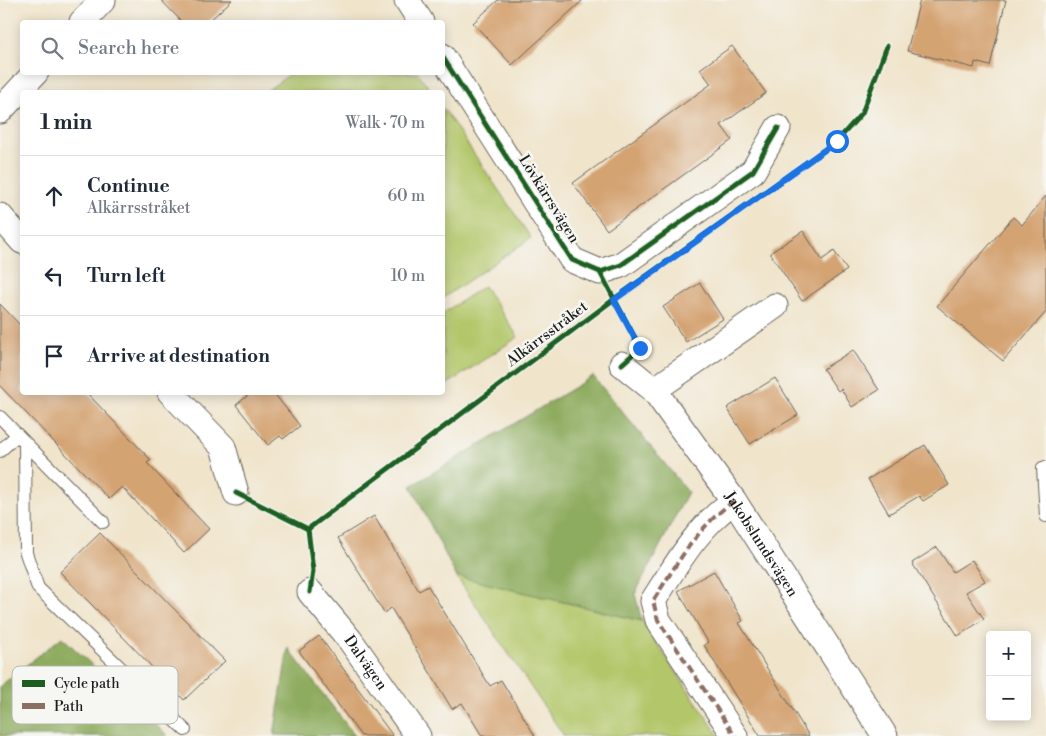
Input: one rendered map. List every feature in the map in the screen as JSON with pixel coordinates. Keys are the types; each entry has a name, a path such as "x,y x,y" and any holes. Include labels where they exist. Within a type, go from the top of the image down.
{"street":[{"path":"84,20 102,0"},
{"path":"407,0 420,20"},
{"name":"Lövkärrsvägen","path":"445,61 572,260 600,272 620,265 753,171 778,128"},
{"path":"0,111 33,75"},
{"path":"654,390 775,306"},
{"name":"Jakobslundsvägen","path":"622,364 654,390 734,501 885,736"},
{"path":"173,395 224,447 236,493"},
{"path":"734,501 720,510 687,547 653,601 658,620 735,736"},
{"name":"Dalvägen","path":"310,592 350,640 418,736"}],"lane":[{"path":"0,417 103,522"},
{"path":"0,451 21,439"},
{"path":"21,439 26,554 38,588 119,666"},
{"path":"1046,467 1042,468 1046,516"},
{"path":"178,723 185,730"}],"green space":[{"path":"289,75 419,75 431,90 268,90"},
{"path":"445,111 531,238 445,297"},
{"path":"484,286 518,337 445,386 445,312"},
{"path":"593,376 688,492 635,594 642,621 456,576 411,486"},
{"path":"456,576 642,621 719,736 564,736"},
{"path":"62,637 93,666 25,666"},
{"path":"288,648 355,736 274,735"},
{"path":"12,677 12,724 155,724 168,736 0,736 0,686"}],"building":[{"path":"161,0 232,0 210,20 180,20"},
{"path":"498,0 583,0 512,65 473,23"},
{"path":"920,0 1006,0 990,66 975,62 974,68 907,51"},
{"path":"732,46 766,93 721,125 732,140 607,230 573,183 711,84 700,69"},
{"path":"1046,196 1046,312 1003,361 937,306 1013,217 1022,225"},
{"path":"803,231 822,260 834,251 847,270 802,301 770,253"},
{"path":"700,283 723,319 686,342 663,307"},
{"path":"0,304 20,325 20,395 89,395 151,460 147,463 209,529 184,553 122,487 109,499 0,386"},
{"path":"853,350 879,390 852,407 841,389 838,391 823,369"},
{"path":"775,378 798,415 750,444 727,408"},
{"path":"248,395 275,395 300,426 283,439 280,436 268,445 236,405"},
{"path":"925,445 949,485 923,501 919,496 889,514 868,479"},
{"path":"374,516 419,591 428,586 490,686 501,680 535,736 482,736 462,703 452,709 391,608 384,613 338,538"},
{"path":"100,533 225,661 184,700 178,694 178,666 151,666 60,572"},
{"path":"937,547 953,572 972,560 985,581 966,592 984,619 958,636 912,563"},
{"path":"714,571 743,621 739,623 809,736 760,736 704,645 708,642 678,591"},
{"path":"319,636 393,736 361,736 299,651"}],"marked path":[{"path":"734,501 709,522 699,534 679,560 653,601 658,620 735,736"}],"cycle path":[{"name":"Alkärrsstråket","path":"308,529 613,300 837,141 862,113 887,46"},
{"path":"445,61 572,260 600,272 621,265 753,171 778,128"},
{"path":"600,272 640,348 622,364"},
{"path":"236,493 308,529"},
{"path":"308,529 313,571 310,592"}],"route":[{"path":"640,348 614,300 837,141"}]}
